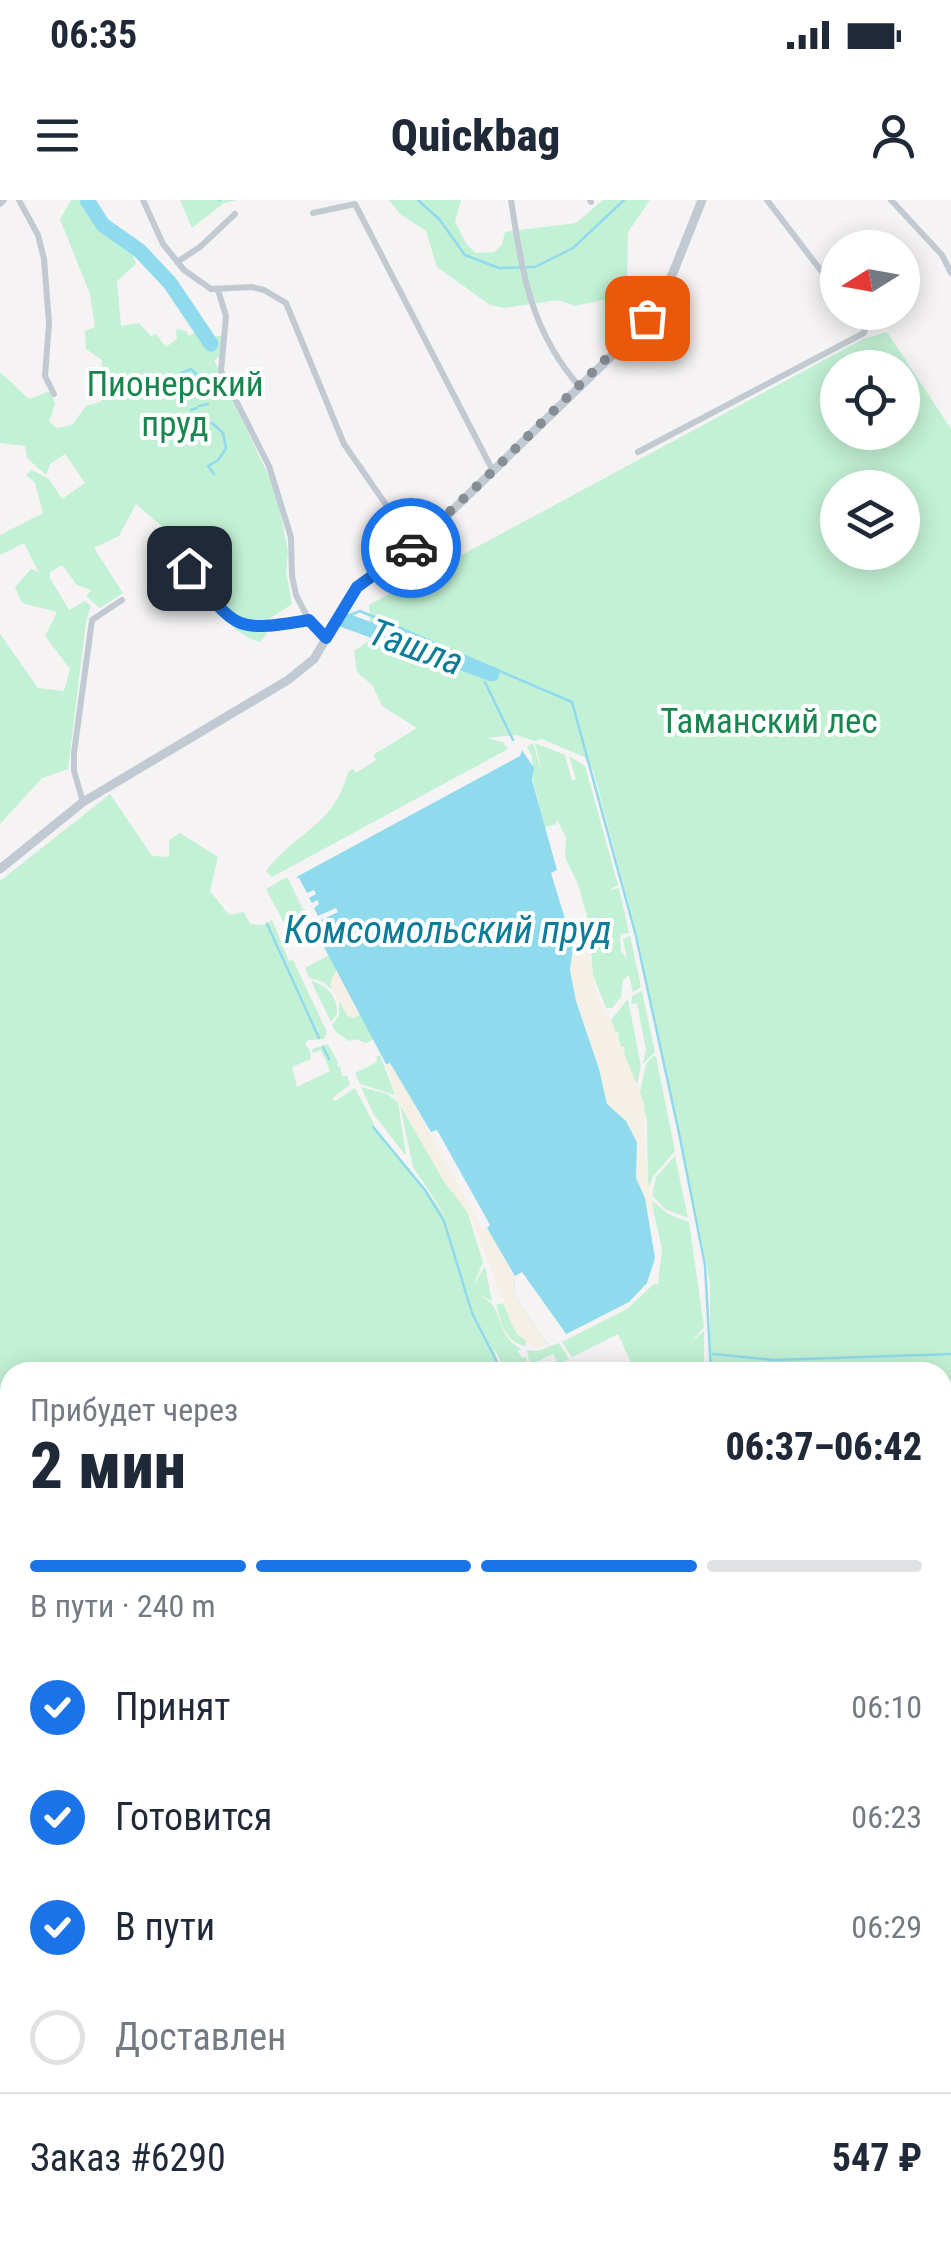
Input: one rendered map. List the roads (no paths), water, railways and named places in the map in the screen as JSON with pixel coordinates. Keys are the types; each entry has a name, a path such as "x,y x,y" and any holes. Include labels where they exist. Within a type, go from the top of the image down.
{"street":[{"path":"20,200 38,235 44,260 48,323 45,376 54,394"},
{"path":"143,200 163,244 177,262 211,289 252,287 286,303 344,444 414,546"},
{"path":"511,200 538,322 551,353 580,387"},
{"path":"0,869 82,802 288,680 310,663 357,587 414,546 629,339 659,299 688,240 702,200"},
{"path":"767,200 820,269"},
{"path":"891,200 942,255 951,273"},
{"path":"313,213 354,204 493,471"},
{"path":"177,262 200,248 235,214"},
{"path":"218,290 226,316 221,371 269,466 290,537 295,592 309,620 326,638"},
{"path":"638,452 864,334 865,330"},
{"path":"189,568 238,624 257,628 309,620"},
{"path":"82,802 74,754 92,620 122,600"}],"water":[{"name":"Комсомольский пруд","path":"522,750 534,768 532,780 557,870 551,873 569,932 575,932 570,970 576,1001 607,1104 626,1121 637,1142 636,1178 645,1198 655,1258 647,1283 629,1302 547,1344 514,1294 515,1276 487,1228 490,1225 437,1130 431,1132 390,1063 386,1064 289,881 520,756"}],"waterway":[{"name":"Ташла","path":"87,200 103,225 140,251 170,283 211,344"},
{"path":"418,200 439,219 465,255 499,268 535,267 573,248 624,200"},
{"path":"179,374 191,369 198,376 198,384"},
{"path":"178,382 181,388 190,390"},
{"path":"192,390 200,391 192,393"},
{"path":"184,405 190,393"},
{"path":"199,406 208,404"},
{"path":"191,410 197,408"},
{"path":"212,423 223,433 226,448"},
{"path":"218,460 225,450"},
{"path":"214,474 208,466 217,461"},
{"path":"345,617 360,611 572,702 636,936 679,1133 705,1265 710,1362"},
{"name":"Ташла","path":"341,619 492,674"},
{"name":"Ташла","path":"479,670 481,674"},
{"path":"485,682 513,740"},
{"path":"267,924 319,1038"},
{"path":"323,1047 329,1059"},
{"path":"373,1127 425,1190 444,1221 472,1313 497,1362"},
{"path":"713,1354 774,1360 951,1354"}],"park label":[{"name":"Пионерский пруд","path":"175,404"},
{"name":"Таманский лес","path":"769,721"}]}
